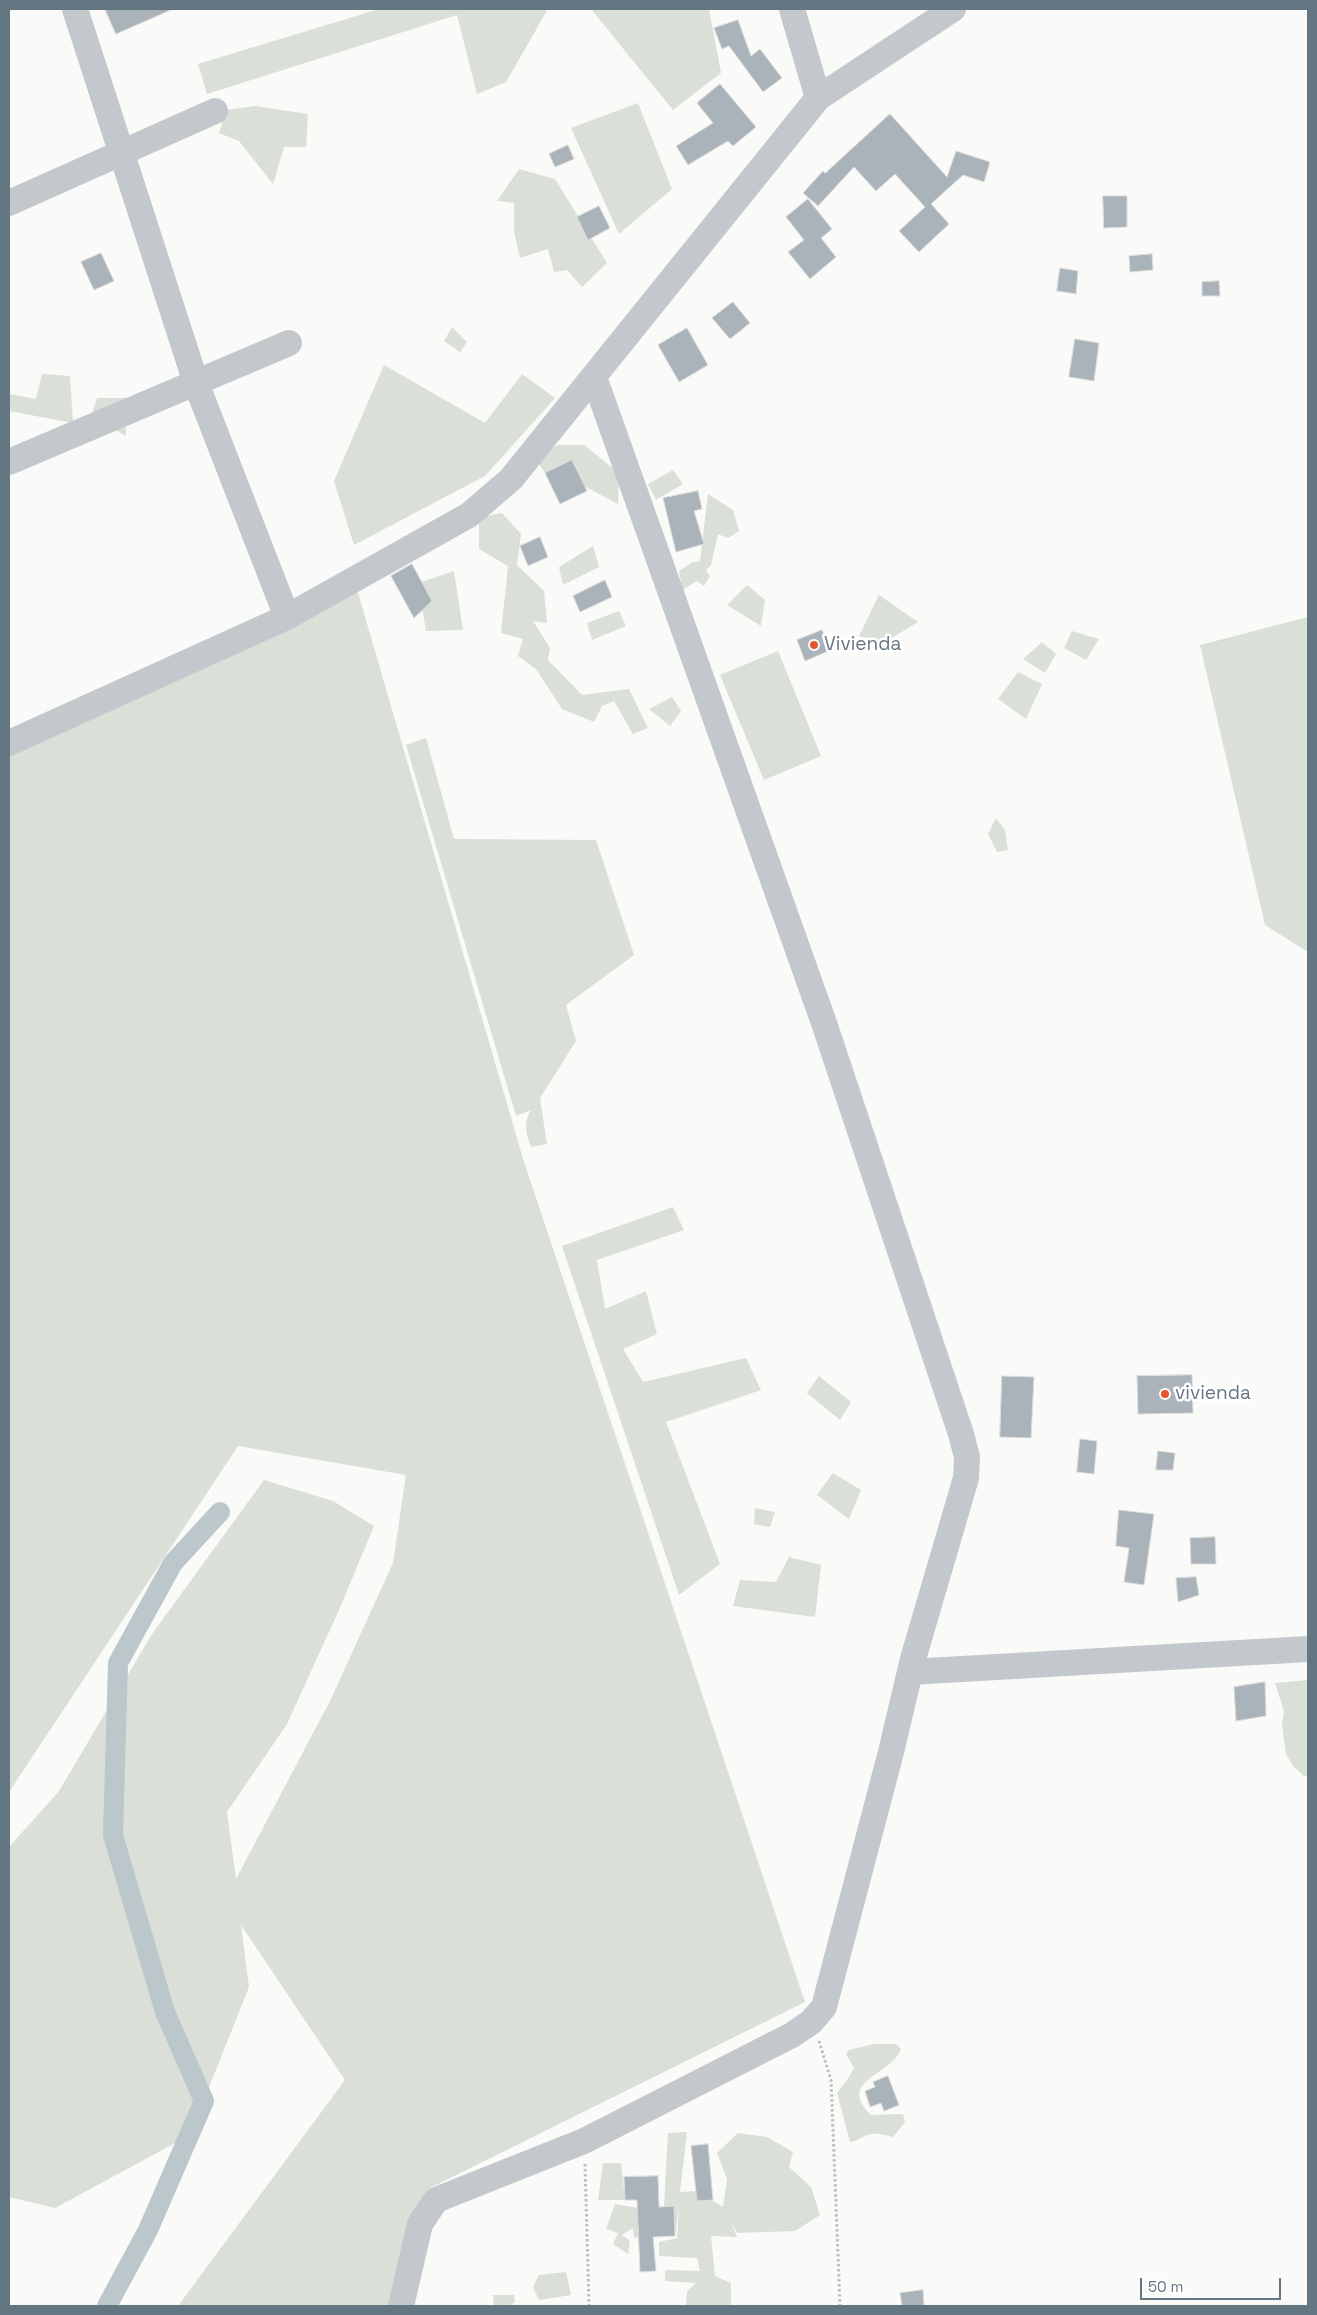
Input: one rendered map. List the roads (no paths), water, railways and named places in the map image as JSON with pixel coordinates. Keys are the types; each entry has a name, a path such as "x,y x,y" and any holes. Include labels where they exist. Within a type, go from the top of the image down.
{"street":[{"path":"75,9 120,153 196,383 287,617"},
{"path":"792,9 818,98"},
{"path":"9,743 287,617 469,515 511,479 818,98 953,9"},
{"path":"9,203 214,111"},
{"path":"9,462 288,343"},
{"path":"401,2306 420,2224 436,2200 584,2141 792,2035 811,2022 824,2007 910,1672 966,1478 967,1457 962,1434 820,1014 594,377"},
{"path":"910,1672 1308,1649"}],"waterway":[{"path":"107,2306 148,2230 204,2101 165,2012 113,1835 118,1663 173,1563 220,1512"}],"place":[{"name":"Vivienda","path":"814,645"},
{"name":"vivienda","path":"1165,1394"}]}
